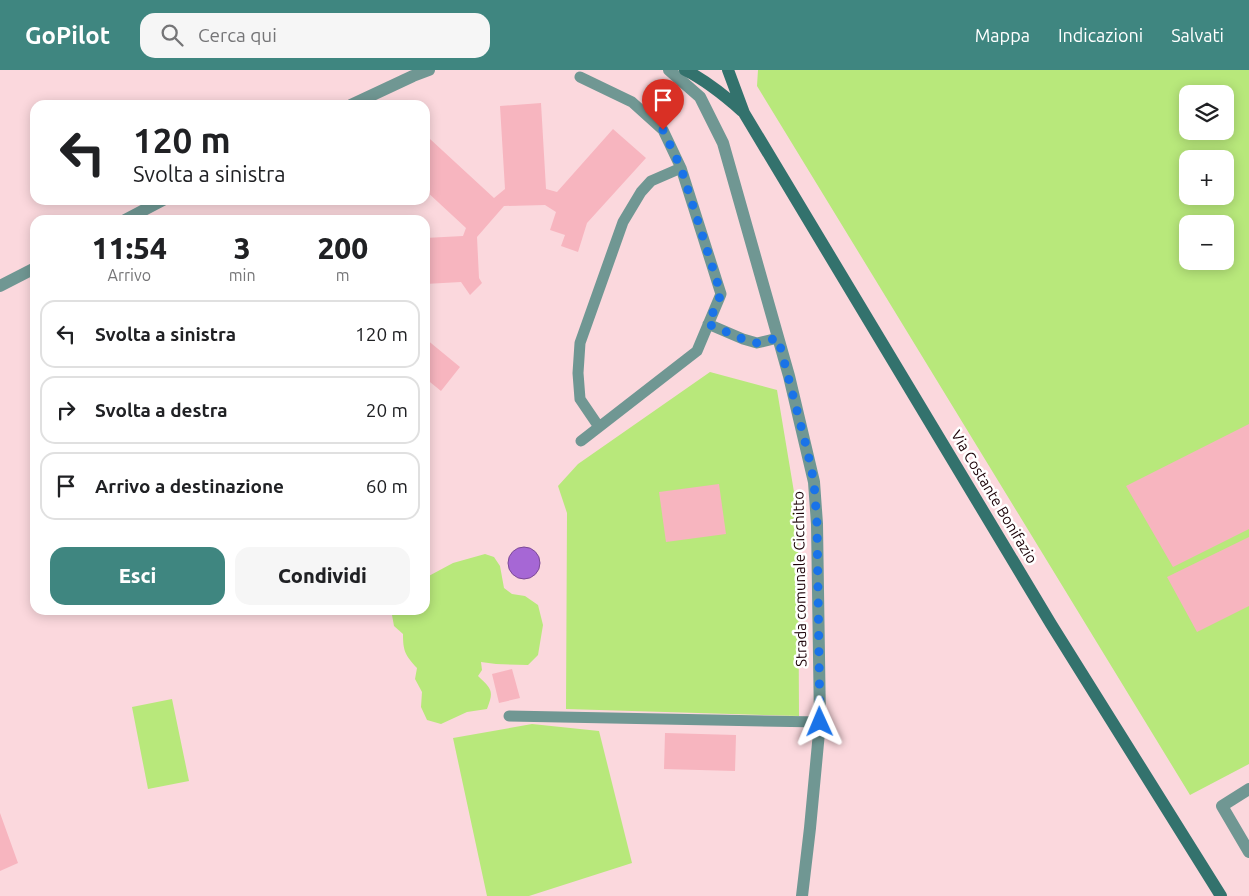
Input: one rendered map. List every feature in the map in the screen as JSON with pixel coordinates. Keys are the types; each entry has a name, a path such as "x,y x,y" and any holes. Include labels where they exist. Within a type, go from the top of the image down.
{"main road":[{"path":"685,70 698,73 744,113"},
{"path":"728,70 744,113"},
{"name":"Via Costante Bonifazio","path":"744,113 1051,624 1221,896"}],"street":[{"path":"362,100 429,70"},
{"path":"669,70 700,97"},
{"path":"698,73 700,97"},
{"name":"Strada comunale Cicchitto","path":"700,97 723,143 778,338 814,482 817,524 820,722 802,896"},
{"path":"134,215 154,205"},
{"path":"0,286 30,271"},
{"path":"1249,789 1222,806 1249,852"}],"lane":[{"path":"580,77 632,102 663,130 681,168 721,294 697,352 581,441"},
{"path":"599,427 580,400 578,373 580,343 622,222 641,192 651,181 681,168"},
{"path":"708,324 757,343 778,338"},
{"path":"509,716 820,722"}],"green space":[{"path":"758,70 1249,70 1249,764 1190,795 757,86"},
{"path":"710,372 777,390 798,516 799,716 566,709 567,513 558,486 578,464"},
{"path":"485,554 494,557 500,566 504,588 512,594 525,596 538,605 543,625 538,655 528,665 481,662 482,670 478,676 489,687 491,694 487,709 467,712 441,724 427,720 421,707 422,692 415,679 417,668 406,652 403,645 403,634 394,626 392,615 430,615 430,575 453,563"},
{"path":"172,699 189,781 148,789 132,707"},
{"path":"532,724 599,731 632,863 529,896 487,896 453,738"}],"shaded area":[{"path":"524,547 535,552 540,563 535,574 524,579 513,574 508,563 513,552"}],"building":[{"path":"541,103 546,189 557,192 613,129 646,158 587,223 578,252 561,246 565,235 550,230 556,212 545,205 504,206 477,237 479,278 482,283 470,295 461,282 430,284 430,238 463,236 466,228 430,195 430,139 494,198 505,189 500,106"},
{"path":"430,342 460,367 441,391 430,382"},
{"path":"1249,424 1249,529 1173,567 1126,486"},
{"path":"719,484 726,534 666,542 659,492"},
{"path":"1249,537 1249,606 1197,632 1167,577"},
{"path":"512,669 520,698 499,703 492,674"},
{"path":"665,733 736,735 735,771 664,769"},
{"path":"0,813 18,863 0,871"}],"route":[{"path":"663,130 681,168 721,294 708,324 757,343 778,338 814,482 817,524 820,722"}]}
